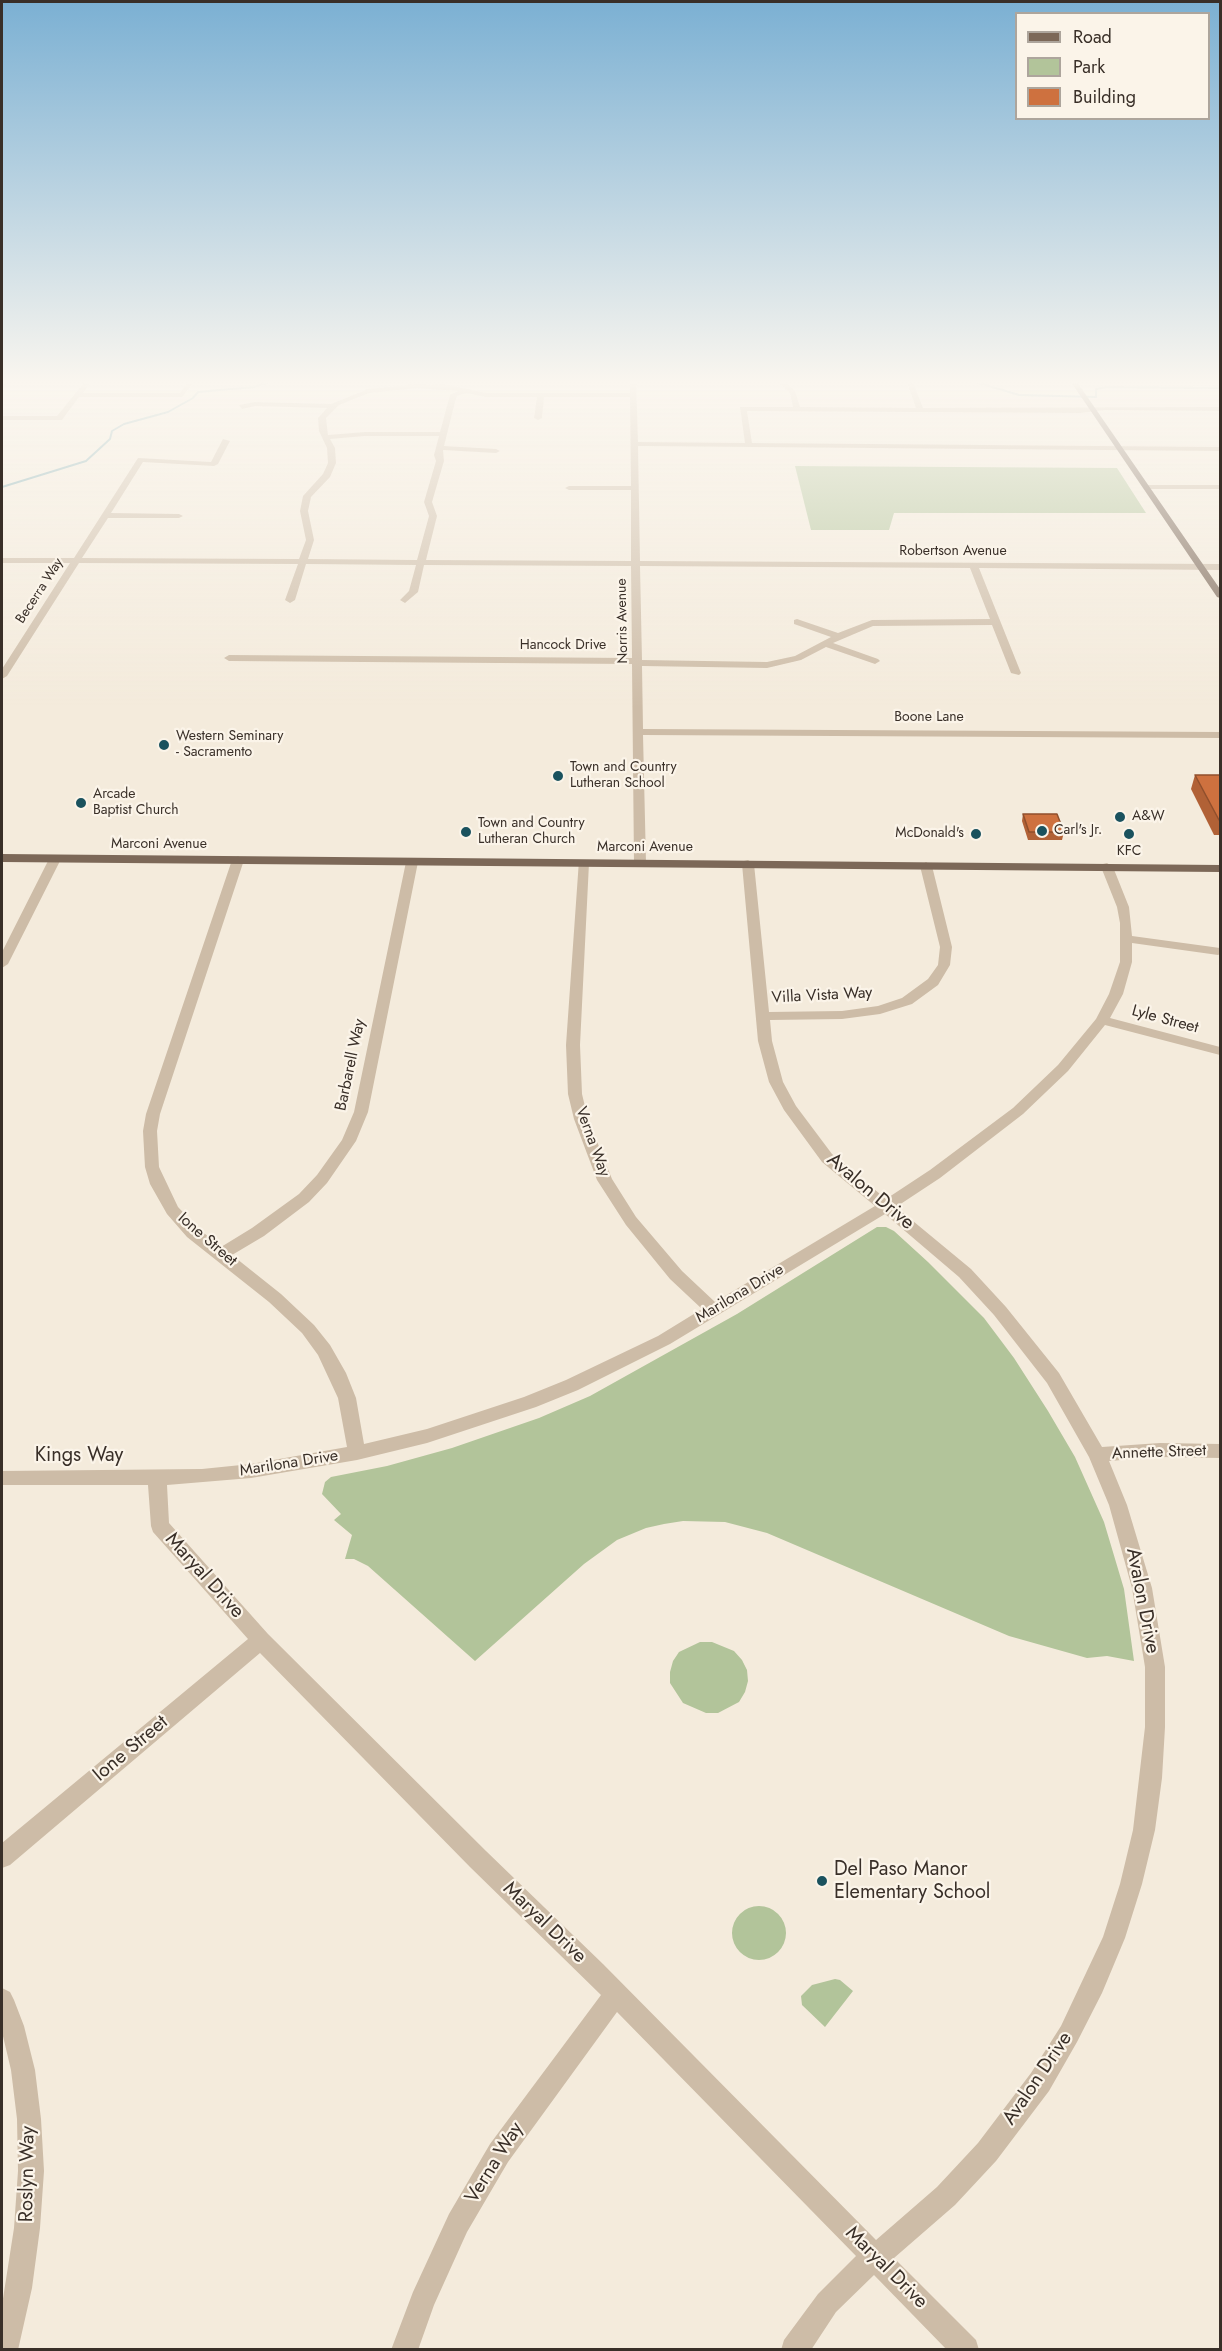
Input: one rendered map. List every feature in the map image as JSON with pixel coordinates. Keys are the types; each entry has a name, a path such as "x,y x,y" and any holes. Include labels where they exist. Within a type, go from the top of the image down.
{"main road":[{"path":"1149,489 1221,596"},
{"name":"Marconi Avenue","path":"2,858 1219,868"}],"street":[{"name":"Becerra Way","path":"2,676 122,489"},
{"path":"290,600 310,540 304,511 306,497 314,489"},
{"path":"405,600 413,592 433,516 428,502 432,489"},
{"name":"Norris Avenue","path":"635,489 640,863"},
{"path":"105,515 179,516"},
{"name":"Robertson Avenue","path":"2,560 1221,567"},
{"path":"974,566 1016,673"},
{"path":"797,622 838,636"},
{"name":"Hancock Drive","path":"229,658 610,660 774,664 798,658 860,626 879,622 996,622"},
{"path":"826,644 874,661"},
{"path":"2,658 13,658"},
{"name":"Boone Lane","path":"638,732 1221,735"},
{"path":"2,964 55,859"},
{"name":"Ione Street","path":"238,860 153,1114 150,1131 152,1167 172,1210 193,1233 275,1298 308,1329 324,1350 347,1398 357,1453"},
{"name":"Barbarell Way","path":"221,1254 258,1232 304,1198 322,1179 349,1141 361,1112 412,862"},
{"name":"Verna Way","path":"583,863 573,1053 575,1094 581,1119 605,1180 631,1221 670,1268 713,1310"},
{"name":"Avalon Drive","path":"748,864 768,1057 776,1082 789,1107 827,1158 934,1245 1000,1311 1053,1378 1097,1455 1119,1505 1142,1588 1155,1667 1155,1727 1144,1830 1131,1884 1114,1938 1070,2034 1040,2082 987,2152 946,2196 875,2257 833,2297 794,2349"},
{"name":"Villa Vista Way","path":"763,1016 842,1015 880,1010 907,1001 933,982 944,965 946,947 927,866"},
{"name":"Marilona Drive","path":"157,1478 251,1471 357,1453 427,1436 541,1398 664,1340 885,1207 935,1174 1018,1111 1063,1068 1102,1020 1122,978 1128,939 1123,907 1107,867"},
{"path":"1128,939 1218,951"},
{"name":"Lyle Street","path":"1102,1020 1221,1051"},
{"name":"Annette Street","path":"1097,1455 1160,1450 1221,1451"},
{"name":"Kings Way","path":"2,1478 157,1478"},
{"name":"Maryal Drive","path":"157,1478 160,1526 261,1640 477,1859 616,1994 966,2349"},
{"name":"Ione Street","path":"2,1857 261,1640"},
{"name":"Verna Way","path":"404,2349 422,2301 458,2223 499,2153 616,1994"},
{"name":"Roslyn Way","path":"2,2000 12,2026 23,2070 29,2119 31,2171 27,2228 19,2288 3,2349"}],"green space":[{"path":"801,489 1130,489 1146,513 894,513 889,530 811,530"},
{"path":"877,1227 886,1227 894,1231 984,1318 1014,1358 1048,1411 1075,1457 1104,1522 1124,1589 1134,1661 1107,1656 1087,1658 1009,1636 767,1533 725,1522 683,1521 664,1524 646,1528 617,1540 584,1564 475,1661 368,1566 354,1559 345,1559 352,1535 334,1520 341,1514 322,1494 325,1482 331,1477 387,1466 452,1448 539,1418 590,1396 737,1314"},
{"path":"700,1642 712,1642 734,1651 747,1670 748,1681 739,1702 718,1713 706,1713 683,1703 670,1683 673,1661 679,1652"},
{"path":"754,1906 764,1906 774,1910 782,1918 786,1933 782,1948 774,1956 764,1960 754,1960 744,1956 736,1948 732,1938 732,1928 736,1918 744,1910"},
{"path":"835,1979 840,1980 853,1991 825,2027 802,2005 801,1996 812,1985"}],"building":[{"path":"1195,775 1221,775 1221,820 1219,820"},
{"path":"1023,814 1057,814 1064,832 1029,832"}],"place":[{"name":"Western Seminary - Sacramento","path":"164,745"},
{"name":"Town and Country Lutheran School","path":"558,776"},
{"name":"Arcade Baptist Church","path":"81,803"},
{"name":"A&W","path":"1120,817"},
{"name":"Carl's Jr.","path":"1042,831"},
{"name":"Town and Country Lutheran Church","path":"466,832"},
{"name":"McDonald's","path":"976,834"},
{"name":"KFC","path":"1129,834"},
{"name":"Del Paso Manor Elementary School","path":"822,1881"}]}
